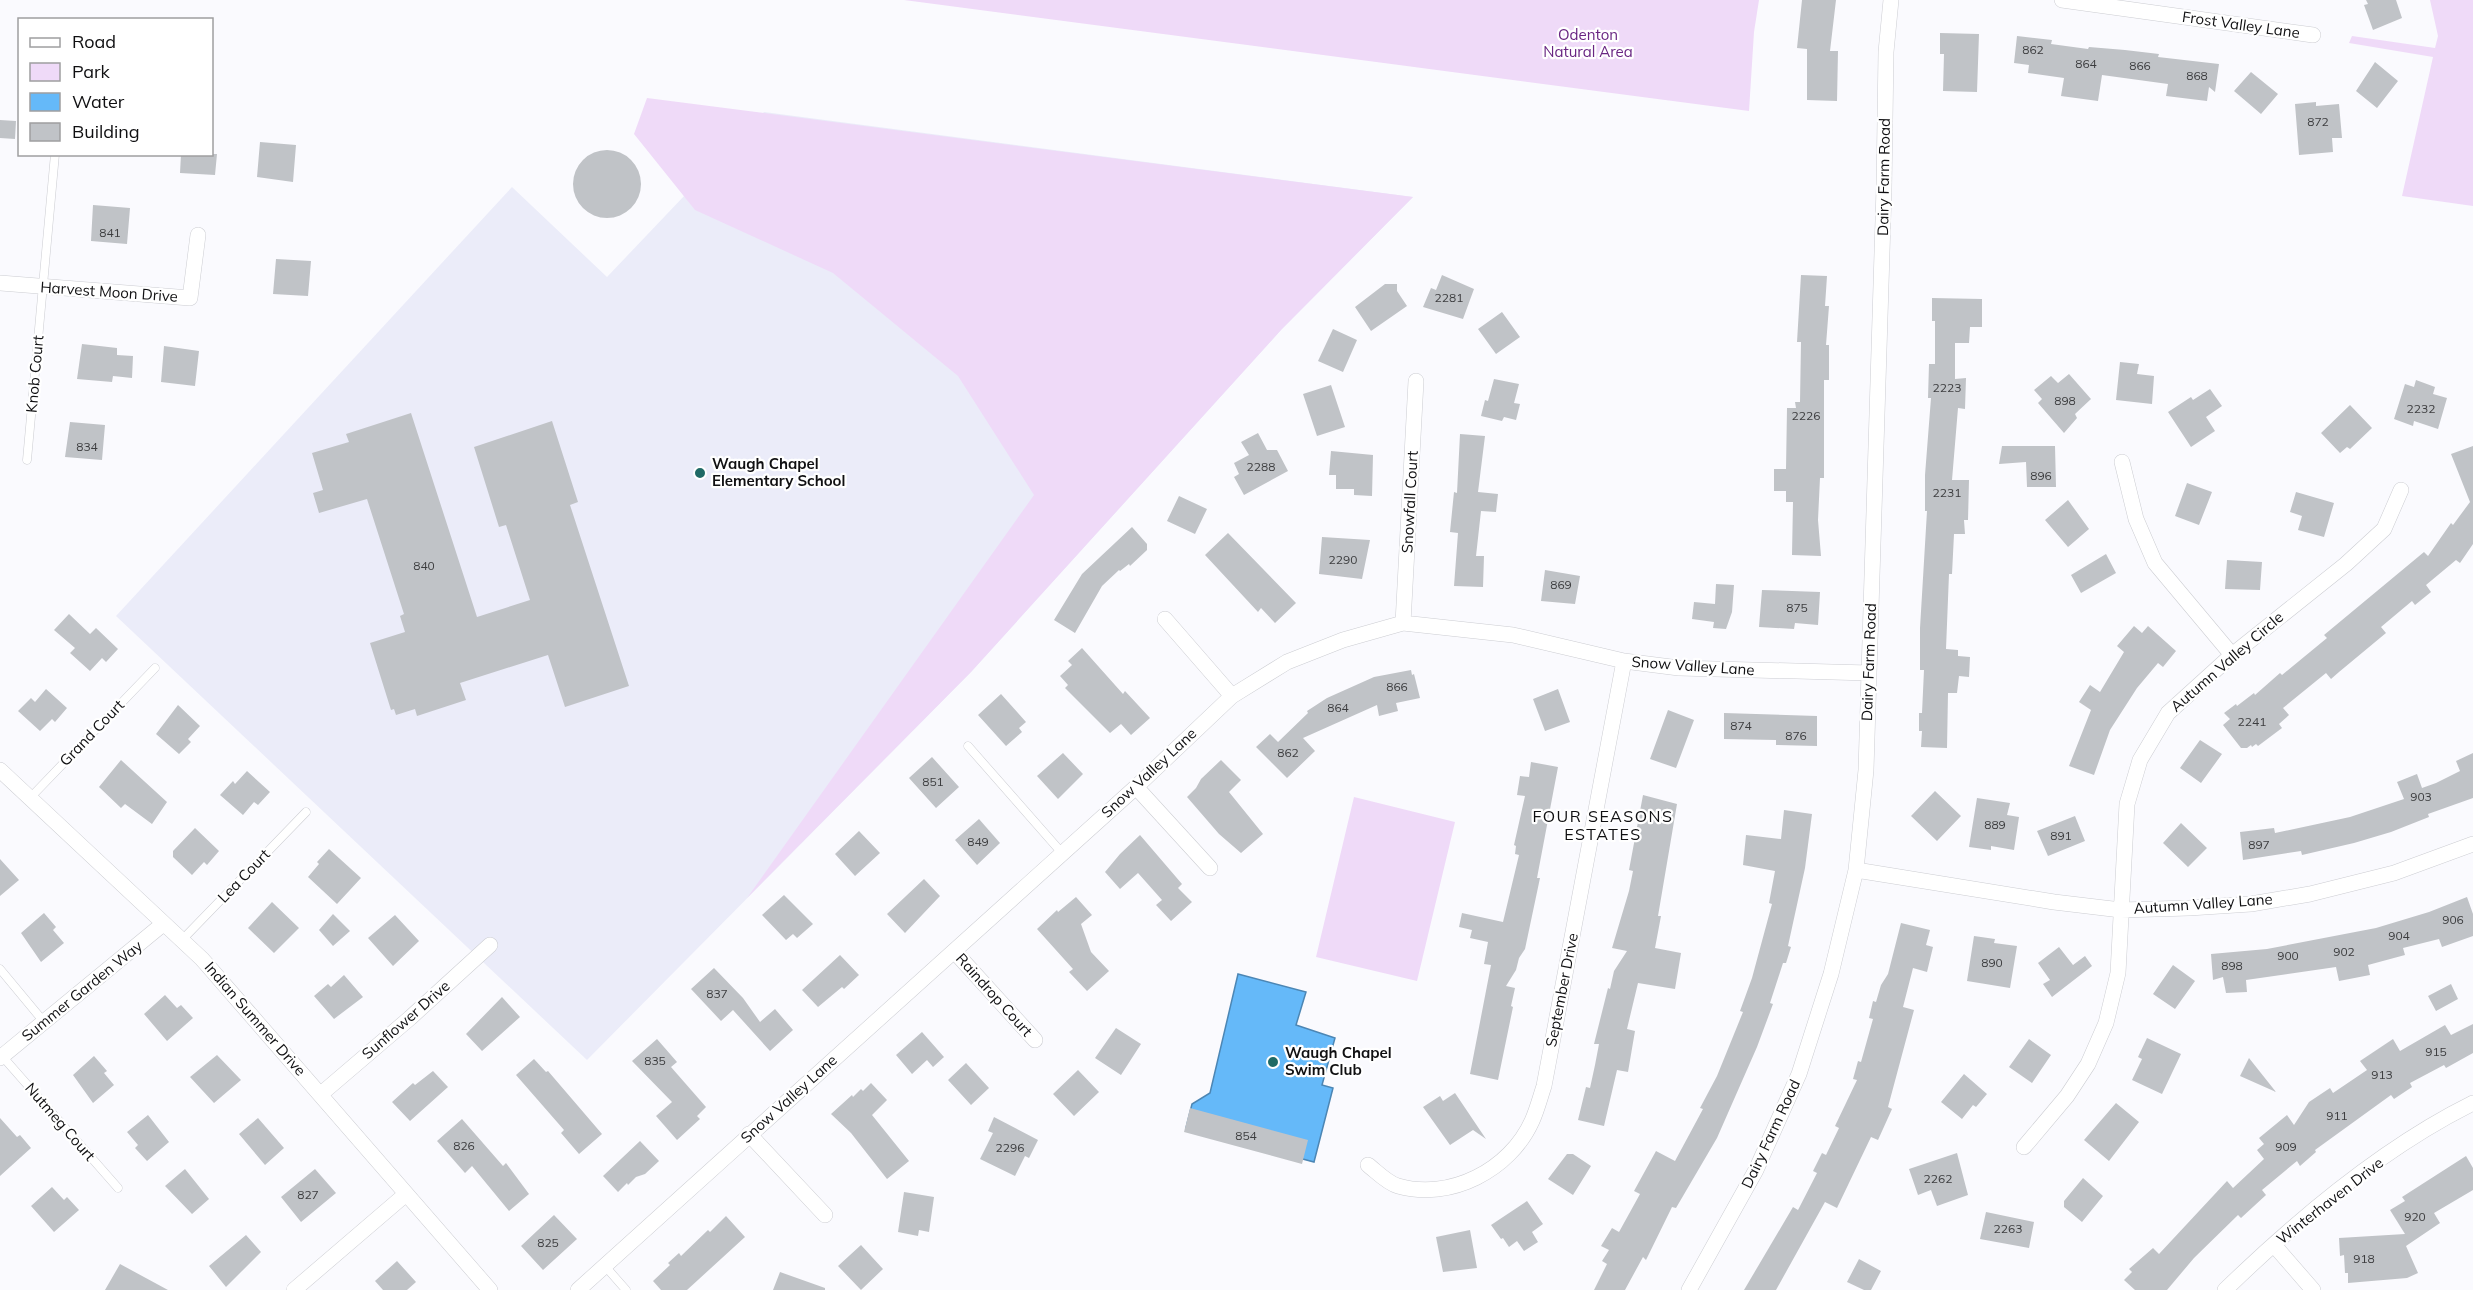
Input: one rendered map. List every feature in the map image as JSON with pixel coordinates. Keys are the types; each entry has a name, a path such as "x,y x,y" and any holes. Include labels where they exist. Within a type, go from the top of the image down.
{"street":[{"name":"Dairy Farm Road","path":"1689,1290 1756,1170 1799,1074 1831,974 1856,870 1866,770 1884,200 1886,52 1891,0"},
{"name":"Frost Valley Lane","path":"2062,0 2114,3 2313,35"},
{"name":"Harvest Moon Drive","path":"0,283 190,298 198,235"},
{"name":"Snowfall Court","path":"1403,623 1416,381"},
{"path":"2122,462 2136,519 2156,563 2232,655"},
{"name":"Autumn Valley Circle","path":"2025,1147 2067,1096 2088,1064 2106,1023 2118,973 2127,804 2140,760 2168,713 2232,655 2346,564 2384,529 2401,490"},
{"path":"1165,619 1233,696"},
{"name":"Snow Valley Lane","path":"578,1290 1136,787 1233,696 1287,663 1343,639 1403,623 1513,635 1624,661 1679,668 1869,673"},
{"name":"September Drive","path":"1368,1165 1396,1186 1433,1191 1474,1181 1508,1156 1532,1123 1544,1086 1624,661"},
{"name":"Indian Summer Drive","path":"0,770 202,959 489,1290"},
{"path":"1136,787 1210,868"},
{"name":"Autumn Valley Lane","path":"1856,870 2054,902 2121,910 2251,904 2310,894 2394,873 2473,843"},
{"name":"Summer Garden Way","path":"1,1057 163,924"},
{"name":"Sunflower Drive","path":"321,1094 410,1018 490,945"},
{"name":"Raindrop Court","path":"954,951 1035,1040"},
{"name":"Winterhaven Drive","path":"2225,1290 2274,1245 2360,1174 2473,1103"},
{"path":"750,1134 825,1215"},
{"path":"294,1290 406,1194"},
{"path":"2274,1245 2313,1290"}],"lane":[{"name":"Knob Court","path":"27,460 55,156"},
{"name":"Grand Court","path":"30,798 155,668"},
{"path":"968,746 1062,853"},
{"name":"Lea Court","path":"181,941 306,812"},
{"path":"0,969 44,1022"},
{"name":"Nutmeg Court","path":"1,1057 118,1188"},
{"path":"606,1266 626,1290"}],"shaded area":[{"name":"Waugh Chapel Elementary School","path":"764,112 1413,197 1281,330 971,672 587,1060 116,616 512,187 607,277"}],"green space":[{"name":"Odenton Natural Area","path":"904,0 1759,0 1754,32 1749,111"},
{"path":"2430,0 2473,0 2473,206 2402,196 2433,57 2349,43 2352,36 2435,48 2438,36"},
{"path":"647,98 1413,197 1281,330 971,672 747,898 1034,495 958,376 833,273 695,210 634,134"},
{"path":"1354,797 1455,822 1417,981 1316,957"}],"water":[{"name":"Waugh Chapel Swim Club","path":"1238,974 1306,992 1296,1025 1335,1038 1322,1085 1333,1088 1314,1162 1186,1128 1192,1104 1210,1093"}],"building":[{"path":"1802,0 1836,0 1830,51 1838,51 1837,101 1807,100 1807,49 1797,48"},
{"path":"2366,0 2396,0 2402,18 2373,30 2364,5 2368,4"},
{"path":"1940,33 1979,34 1977,92 1943,91 1944,54 1940,54"},
{"path":"2017,36 2052,40 2051,44 2159,54 2158,57 2219,64 2215,92 2209,87 2207,101 2166,96 2168,84 2102,75 2098,101 2061,96 2064,78 2028,73 2029,65 2014,63"},
{"path":"2375,62 2398,81 2377,108 2356,91"},
{"path":"2251,72 2278,94 2261,114 2234,91"},
{"path":"2316,102 2316,106 2339,104 2342,138 2332,138 2333,152 2299,155 2295,104"},
{"path":"0,120 16,121 15,139 0,138"},
{"path":"260,142 296,145 293,182 257,177"},
{"path":"600,150 614,150 626,155 636,165 641,184 636,203 626,213 614,218 600,218 588,213 578,203 573,191 573,177 578,165 588,155"},
{"path":"217,154 215,175 180,173 181,156"},
{"path":"93,205 130,208 127,244 91,241"},
{"path":"276,259 311,261 308,296 273,294"},
{"path":"1442,275 1474,289 1463,319 1423,307 1431,288 1436,290"},
{"path":"1801,275 1827,276 1825,306 1829,306 1826,345 1829,345 1829,380 1824,380 1824,478 1820,478 1818,520 1821,556 1792,555 1793,502 1786,502 1786,491 1774,491 1774,469 1786,469 1787,408 1796,408 1795,402 1800,402 1801,342 1797,342"},
{"path":"1385,284 1397,284 1397,291 1407,306 1371,331 1355,307"},
{"path":"1932,298 1982,299 1982,327 1970,327 1969,343 1955,343 1955,379 1966,378 1965,409 1958,408 1952,480 1969,480 1968,520 1964,520 1965,534 1954,534 1952,574 1949,574 1946,649 1958,650 1958,656 1970,657 1969,677 1959,676 1957,693 1948,693 1947,748 1921,747 1922,731 1919,731 1924,670 1920,670 1920,628 1927,511 1925,511 1925,475 1931,398 1928,398 1929,364 1935,364 1935,321 1932,321"},
{"path":"1502,312 1520,337 1496,354 1478,329"},
{"path":"1333,329 1357,340 1343,372 1318,361"},
{"path":"82,344 117,348 117,355 133,356 132,378 113,376 112,382 77,379"},
{"path":"164,346 199,351 195,386 161,382"},
{"path":"2120,362 2139,364 2137,374 2154,376 2152,404 2116,400"},
{"path":"2069,374 2091,399 2075,414 2077,418 2064,433 2038,403 2042,399 2034,390 2051,376 2058,383"},
{"path":"1494,379 1519,384 1514,403 1520,404 1516,420 1504,417 1502,421 1481,416"},
{"path":"2416,380 2435,387 2433,394 2447,398 2438,429 2414,421 2413,426 2394,419 2405,384 2414,387"},
{"path":"1331,385 1345,427 1317,436 1303,394"},
{"path":"2210,389 2222,406 2206,417 2215,431 2191,447 2168,412 2191,397 2193,400"},
{"path":"2350,405 2372,428 2350,449 2347,447 2340,453 2321,433"},
{"path":"411,413 477,617 530,600 506,525 499,527 474,447 552,421 578,502 570,505 629,686 565,707 548,655 460,683 466,700 417,716 415,709 396,715 394,709 391,710 370,643 405,632 400,616 404,614 367,499 319,513 313,493 323,490 312,453 349,442 346,434"},
{"path":"70,422 105,425 102,460 65,457"},
{"path":"1258,433 1267,450 1277,450 1288,471 1244,495 1234,477 1239,474 1234,463 1249,455 1241,442"},
{"path":"1460,434 1485,436 1478,492 1498,494 1496,512 1481,511 1476,556 1484,556 1483,587 1454,586 1458,533 1450,532 1454,492 1457,493"},
{"path":"2002,446 2055,446 2056,487 2027,487 2026,462 1999,464"},
{"path":"2473,446 2473,544 2460,563 2456,560 2426,585 2431,592 2415,605 2412,601 2381,627 2386,633 2331,679 2326,673 2283,708 2289,715 2279,724 2282,728 2258,746 2256,744 2252,747 2251,745 2241,748 2223,725 2230,719 2224,713 2254,693 2255,695 2280,673 2282,675 2327,638 2324,635 2424,552 2428,556 2451,523 2453,525 2470,502 2451,454"},
{"path":"1331,451 1373,455 1372,496 1354,495 1354,489 1336,489 1336,475 1329,475"},
{"path":"2187,483 2212,492 2199,525 2175,516"},
{"path":"2296,492 2334,503 2324,537 2298,530 2302,516 2290,512"},
{"path":"1179,496 1207,509 1195,534 1167,521"},
{"path":"2068,500 2089,529 2068,547 2045,520"},
{"path":"1132,527 1147,544 1147,550 1130,566 1129,564 1119,570 1102,586 1075,633 1054,620 1082,574"},
{"path":"1228,533 1296,603 1275,623 1261,608 1258,612 1205,555"},
{"path":"1322,537 1370,540 1362,579 1319,574"},
{"path":"2106,554 2116,573 2081,593 2071,575"},
{"path":"2227,560 2262,562 2260,590 2225,589"},
{"path":"1545,570 1580,576 1575,604 1541,601"},
{"path":"1716,584 1734,585 1732,612 1726,629 1713,628 1714,622 1692,619 1694,602 1715,604"},
{"path":"1762,590 1820,592 1818,625 1795,623 1794,629 1759,627"},
{"path":"69,614 90,634 96,628 118,649 106,662 102,658 90,671 70,653 75,648 54,630"},
{"path":"2134,626 2142,633 2148,626 2176,651 2163,667 2158,663 2137,688 2110,730 2094,775 2069,766 2091,710 2079,702 2090,685 2100,692 2124,652 2117,646"},
{"path":"1082,648 1123,694 1125,691 1150,718 1131,735 1121,724 1110,733 1065,688 1068,685 1060,676 1072,665 1068,661"},
{"path":"1411,670 1420,698 1396,703 1398,711 1379,716 1377,705 1303,738 1315,751 1287,778 1256,747 1270,734 1278,742 1308,713 1307,711 1327,698 1374,677"},
{"path":"46,689 67,708 55,722 52,719 40,731 18,711 31,698 35,702"},
{"path":"1558,689 1570,722 1545,731 1533,699"},
{"path":"1001,694 1026,722 1019,728 1022,732 1006,746 978,715"},
{"path":"178,705 200,726 188,739 191,742 179,754 156,734"},
{"path":"1668,710 1694,720 1676,768 1650,759"},
{"path":"1724,713 1817,716 1817,746 1776,745 1776,740 1724,739"},
{"path":"2200,740 2222,754 2201,783 2180,768"},
{"path":"1063,753 1083,774 1058,799 1037,776"},
{"path":"2473,753 2473,798 2428,814 2429,817 2391,832 2354,843 2302,855 2301,851 2243,860 2240,832 2274,828 2275,833 2350,817 2404,799 2397,782 2417,774 2422,788 2436,783 2460,771 2456,761"},
{"path":"932,757 959,787 936,808 909,778"},
{"path":"121,760 167,802 152,824 125,804 121,808 99,787"},
{"path":"1221,760 1241,780 1229,792 1263,834 1241,853 1219,834 1187,797 1201,779"},
{"path":"1531,762 1558,767 1537,878 1540,878 1525,949 1506,986 1515,988 1498,1080 1470,1074 1491,965 1484,964 1488,942 1470,938 1472,930 1459,927 1462,913 1503,922 1519,855 1515,854 1516,846 1514,845 1525,796 1517,795 1520,776 1529,777"},
{"path":"247,771 270,792 258,805 254,802 243,815 220,795 233,781 235,784"},
{"path":"1935,791 1961,816 1937,841 1911,816"},
{"path":"1643,795 1677,804 1658,916 1661,916 1655,948 1681,953 1675,989 1638,983 1627,1029 1635,1031 1628,1072 1617,1070 1604,1126 1578,1120 1586,1087 1590,1088 1599,1044 1594,1044 1608,988 1610,989 1614,971 1627,951 1612,948 1629,891 1633,871 1629,870"},
{"path":"1977,798 2010,803 2007,815 2019,817 2014,850 1991,846 1991,850 1969,847"},
{"path":"1784,810 1812,814 1805,868 1788,946 1791,947 1786,963 1783,963 1770,1003 1773,1004 1757,1047 1717,1138 1676,1208 1672,1207 1646,1260 1643,1257 1625,1290 1594,1290 1607,1264 1602,1261 1609,1250 1601,1246 1612,1228 1619,1232 1640,1194 1634,1191 1656,1151 1675,1161 1703,1109 1700,1108 1717,1076 1743,1012 1740,1011 1752,978 1772,904 1769,903 1775,871 1743,865 1746,835 1781,839"},
{"path":"2075,816 2085,841 2048,856 2037,831"},
{"path":"979,819 1000,843 977,865 955,840"},
{"path":"2181,823 2207,848 2188,867 2163,843"},
{"path":"195,828 219,851 207,865 204,862 192,875 173,857 173,851"},
{"path":"859,831 880,853 855,876 835,854"},
{"path":"1140,835 1182,884 1178,888 1192,902 1171,921 1156,905 1162,900 1138,873 1120,889 1105,872"},
{"path":"329,849 361,878 337,904 308,877 319,864 317,862"},
{"path":"0,859 19,880 0,896"},
{"path":"924,879 940,896 905,933 887,914"},
{"path":"784,895 813,924 797,938 793,934 786,940 762,915"},
{"path":"1076,897 1092,915 1081,924 1091,952 1109,971 1087,991 1069,972 1073,969 1037,929 1057,910 1058,912"},
{"path":"2467,897 2473,914 2473,936 2442,947 2439,939 2403,948 2405,955 2368,965 2370,975 2339,981 2336,967 2246,980 2247,992 2226,993 2223,977 2213,980 2211,954 2267,949 2376,928 2429,912"},
{"path":"272,902 299,928 274,953 248,928"},
{"path":"44,913 56,927 53,930 64,943 41,962 21,933"},
{"path":"333,914 350,931 333,946 319,930"},
{"path":"395,915 419,941 393,966 368,938"},
{"path":"1901,923 1930,930 1926,945 1933,947 1927,972 1913,968 1903,1007 1914,1010 1888,1107 1892,1109 1878,1140 1871,1137 1837,1208 1825,1202 1776,1290 1744,1290 1793,1207 1798,1210 1817,1173 1813,1171 1822,1153 1826,1155 1839,1128 1835,1126 1857,1080 1853,1079 1858,1061 1861,1062 1873,1019 1869,1018 1873,1001 1876,1002 1881,985 1888,974"},
{"path":"1974,936 1995,939 1994,943 2017,946 2010,988 1967,981"},
{"path":"2059,947 2073,965 2085,956 2092,966 2052,997 2043,984 2050,980 2038,963"},
{"path":"840,955 859,975 844,989 842,987 818,1007 802,990"},
{"path":"2173,965 2195,981 2175,1009 2153,994"},
{"path":"714,968 743,998 760,1022 775,1009 793,1030 770,1051 733,1010 721,1021 691,989"},
{"path":"344,975 363,997 334,1019 314,996 328,984 331,987"},
{"path":"2451,984 2458,999 2436,1011 2428,996"},
{"path":"165,995 177,1008 181,1005 193,1018 167,1041 144,1014"},
{"path":"502,997 520,1017 482,1051 466,1034"},
{"path":"2473,1024 2473,1053 2446,1068 2444,1065 2410,1083 2412,1087 2394,1099 2391,1095 2315,1150 2316,1152 2300,1166 2297,1161 2262,1190 2266,1195 2241,1218 2238,1215 2194,1258 2167,1290 2135,1290 2124,1280 2132,1272 2129,1269 2153,1248 2159,1254 2227,1181 2233,1188 2264,1159 2257,1150 2264,1144 2259,1138 2287,1115 2294,1125 2309,1102 2330,1088 2333,1093 2367,1070 2360,1061 2393,1039 2400,1051 2445,1025 2451,1035"},
{"path":"1116,1028 1141,1044 1121,1075 1095,1058"},
{"path":"922,1032 944,1057 933,1067 927,1060 912,1074 896,1055"},
{"path":"2147,1038 2181,1054 2162,1094 2132,1080 2142,1059 2138,1057"},
{"path":"657,1039 677,1062 671,1067 706,1107 697,1116 700,1119 677,1140 656,1116 672,1102 632,1061"},
{"path":"2029,1039 2051,1055 2032,1083 2009,1067"},
{"path":"217,1055 241,1080 214,1103 190,1077"},
{"path":"94,1056 107,1071 104,1073 114,1085 93,1103 73,1075"},
{"path":"2249,1058 2276,1092 2240,1076"},
{"path":"534,1059 546,1072 548,1071 602,1134 579,1154 561,1133 564,1130 516,1075"},
{"path":"966,1063 989,1088 971,1105 948,1080"},
{"path":"1078,1070 1099,1092 1074,1116 1053,1094"},
{"path":"433,1071 448,1087 410,1121 392,1102 413,1083 415,1085"},
{"path":"1964,1074 1987,1094 1976,1107 1973,1105 1962,1119 1941,1102"},
{"path":"871,1083 887,1100 872,1115 909,1161 887,1179 851,1133 831,1114 852,1095 853,1097 861,1089 863,1091"},
{"path":"1455,1093 1486,1139 1473,1130 1450,1145 1423,1107 1440,1096 1443,1101"},
{"path":"2116,1103 2139,1122 2109,1161 2084,1140"},
{"path":"1190,1108 1308,1140 1302,1164 1184,1132"},
{"path":"148,1115 169,1142 147,1161 135,1148 138,1145 127,1132"},
{"path":"994,1117 1038,1140 1029,1158 1025,1156 1015,1176 980,1159 993,1133 988,1131"},
{"path":"0,1118 17,1137 20,1135 31,1148 0,1176"},
{"path":"258,1118 284,1148 265,1165 239,1134"},
{"path":"462,1119 503,1166 506,1163 529,1194 509,1211 472,1166 465,1173 437,1141"},
{"path":"640,1141 659,1161 645,1174 636,1177 628,1185 627,1183 618,1192 603,1176"},
{"path":"1957,1153 1968,1195 1937,1206 1931,1190 1918,1195 1909,1169"},
{"path":"1567,1154 1573,1154 1591,1166 1573,1195 1548,1179"},
{"path":"2466,1156 2473,1168 2473,1190 2434,1213 2440,1223 2406,1246 2418,1273 2407,1278 2348,1283 2344,1255 2340,1256 2339,1238 2405,1234 2390,1210 2405,1201 2402,1197"},
{"path":"185,1169 209,1199 192,1214 165,1186"},
{"path":"315,1169 336,1193 301,1222 281,1197"},
{"path":"2083,1178 2103,1196 2082,1222 2064,1207 2064,1201"},
{"path":"52,1187 64,1200 67,1197 79,1210 54,1232 31,1206"},
{"path":"904,1192 934,1197 929,1232 919,1230 918,1236 898,1232"},
{"path":"1527,1201 1543,1224 1532,1232 1538,1242 1524,1251 1517,1241 1509,1247 1491,1225"},
{"path":"1986,1212 2034,1222 2029,1248 1980,1239"},
{"path":"554,1215 577,1239 543,1270 521,1246"},
{"path":"726,1216 745,1237 687,1290 661,1290 653,1281 670,1265 668,1263 679,1253 681,1256"},
{"path":"1470,1230 1477,1268 1443,1272 1436,1237"},
{"path":"246,1235 261,1252 226,1287 209,1266"},
{"path":"861,1245 883,1269 861,1290 838,1266"},
{"path":"1859,1259 1881,1271 1871,1290 1864,1290 1847,1282"},
{"path":"397,1261 416,1282 407,1290 383,1290 375,1281"},
{"path":"120,1264 168,1290 105,1290"},
{"path":"780,1272 825,1288 825,1290 773,1290"}],"place":[{"name":"Waugh Chapel Elementary School","path":"700,473"},
{"name":"Waugh Chapel Swim Club","path":"1273,1062"}],"district":[{"name":"FOUR SEASONS ESTATES","path":"1603,825"}]}
